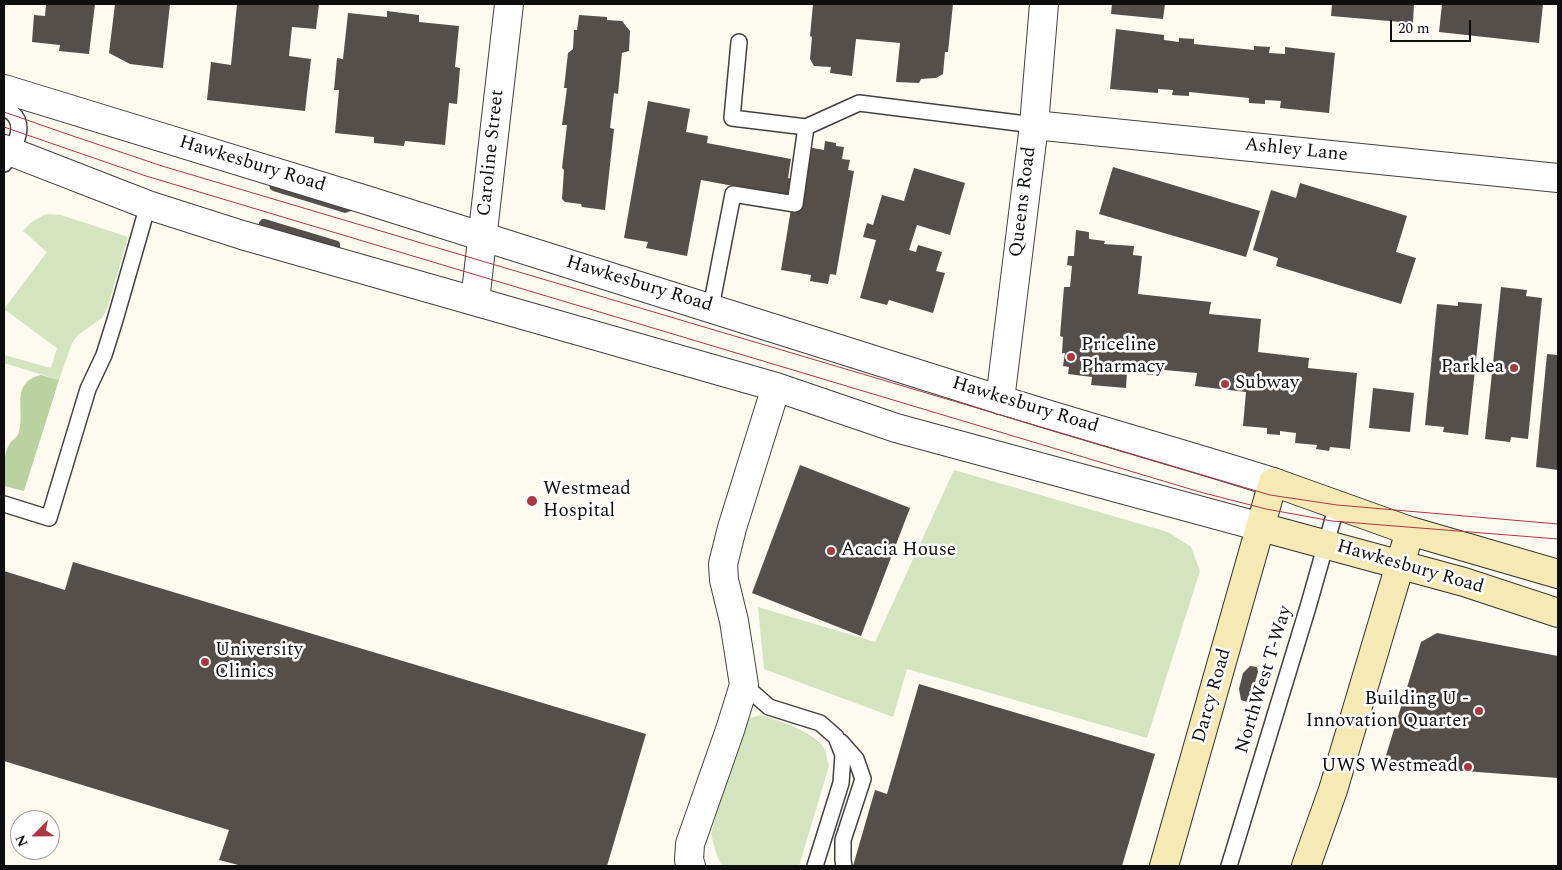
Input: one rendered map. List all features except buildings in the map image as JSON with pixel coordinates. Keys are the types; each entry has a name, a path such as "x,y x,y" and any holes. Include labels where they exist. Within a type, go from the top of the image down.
{"street":[{"name":"Caroline Street","path":"475,301 509,4"},
{"name":"Queens Road","path":"1000,400 1034,125 1044,4"},
{"name":"Hawkesbury Road","path":"4,90 483,236 1000,400 1273,482 1410,531 1558,574"},
{"name":"Ashley Lane","path":"1034,125 1558,178"},
{"name":"Hawkesbury Road","path":"6,155 148,206 776,387 896,428 1464,582 1558,613"},
{"path":"691,866 689,860 690,844 744,685 734,621 724,580 723,564 732,528 776,387"},
{"path":"1261,527 1273,482"},
{"name":"Darcy Road","path":"1164,866 1261,527"},
{"path":"1306,866 1333,790 1410,531"}],"lane":[{"path":"739,42 732,118 806,128 859,102 1034,125"},
{"path":"4,108 16,118 20,128 6,155"},
{"path":"711,307 733,194 796,204 806,128"},
{"path":"4,504 49,518 88,389 104,355 148,206"},
{"name":"NorthWest T-Way","path":"1229,866 1308,607 1336,505"},
{"path":"744,685 769,707 820,723 856,759 863,779 843,840 844,866"},
{"path":"815,866 841,783 843,755 836,737"}],"green space":[{"path":"46,214 61,215 128,237 108,306 102,318 78,335 72,343 59,380 4,363 4,355 51,368 57,348 4,309 47,252 23,231 31,223"},
{"path":"41,375 59,380 24,491 4,486 5,459 7,448 18,435 22,391 31,379"},
{"path":"954,470 1168,532 1191,547 1200,571 1147,738 907,669 893,717 764,669 758,607 875,642"},
{"path":"760,715 805,732 821,744 825,750 829,766 799,866 722,866 711,834 741,724 744,720"}],"tram line":[{"path":"4,112 162,166 1270,495 1337,505 1558,524"},
{"path":"4,127 146,176 1200,492 1266,509 1332,521 1558,539"}],"place":[{"name":"Priceline Pharmacy","path":"1071,357"},
{"name":"Parklea","path":"1514,368"},
{"name":"Subway","path":"1225,384"},
{"name":"Westmead Hospital","path":"532,501"},
{"name":"Acacia House","path":"831,551"},
{"name":"University Clinics","path":"205,662"},
{"name":"Building U - Innovation Quarter","path":"1479,711"},
{"name":"UWS Westmead","path":"1468,767"}]}
